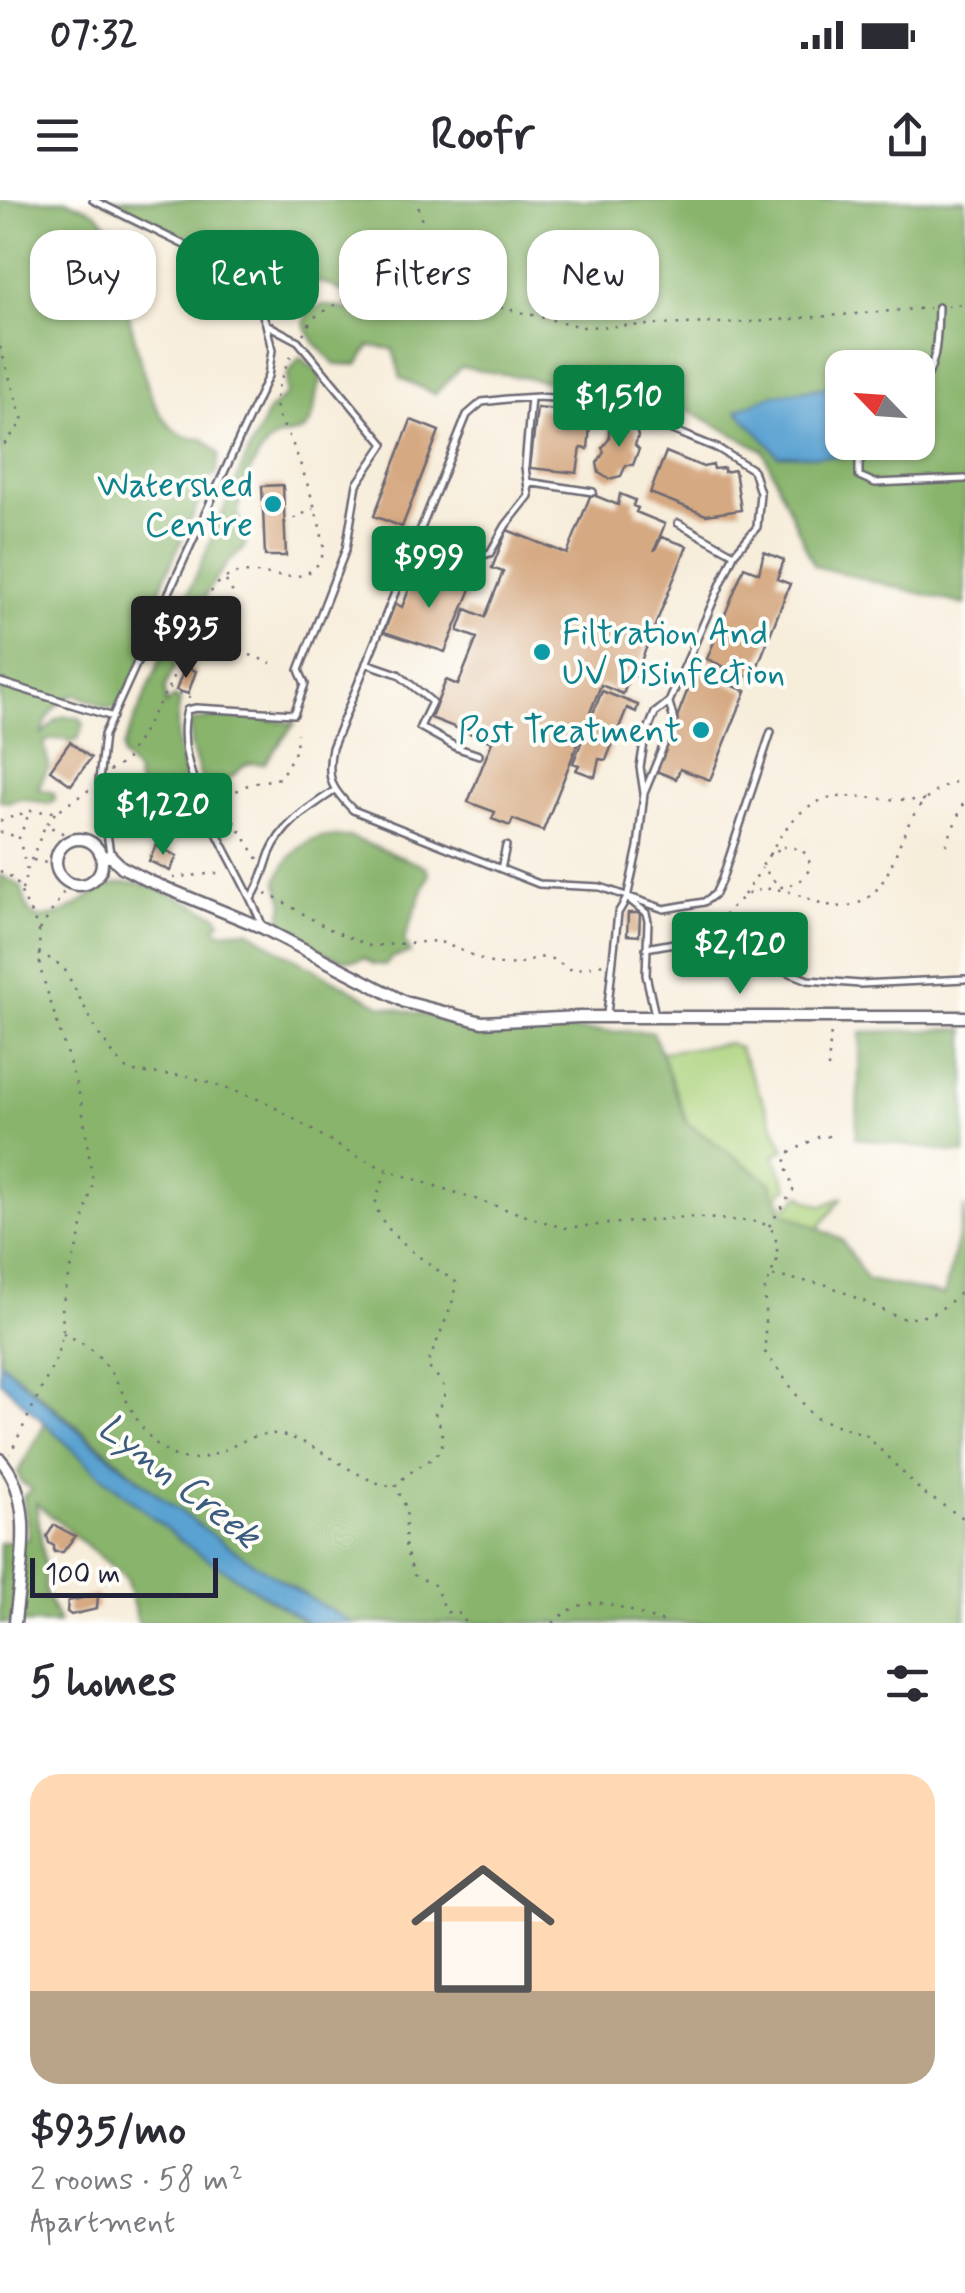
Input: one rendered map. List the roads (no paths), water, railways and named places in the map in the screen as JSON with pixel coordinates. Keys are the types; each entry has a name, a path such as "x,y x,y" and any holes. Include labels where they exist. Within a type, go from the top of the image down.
{"street":[{"path":"106,857 102,872 92,881 70,882 59,875 56,865 60,848 76,840 93,844 122,868 263,928 405,1002 482,1022 607,1017 965,1016"},
{"path":"2,1462 17,1494 25,1550 14,1623"}],"lane":[{"path":"93,200 229,267 258,300 272,350 268,376 104,736 99,781 106,857"},
{"path":"935,355 938,307"},
{"path":"263,928 252,897 188,766 183,731 188,710 294,714 305,684 300,670 346,549 357,484 384,444 298,341 266,324"},
{"path":"417,536 475,558 490,553 529,496 524,466 531,398"},
{"path":"644,794 640,767 645,737 655,713 669,702 734,554 757,527 760,494 753,470 719,448 665,427 655,414 617,402 531,398 482,402 467,415 332,748 328,768 334,791 353,810 539,884 600,887 664,909 704,902 715,894 770,732"},
{"path":"861,460 860,476 874,483 965,479"},
{"path":"527,482 593,492"},
{"path":"678,523 734,554"},
{"path":"366,664 398,674 432,702 420,728 480,755"},
{"path":"0,682 112,716"},
{"path":"607,1017 618,913 628,898 644,794 674,720 669,702"},
{"path":"252,897 263,880 270,852 286,826 334,791"},
{"path":"501,869 506,846"},
{"path":"628,898 646,913 647,988 656,1018"},
{"path":"646,948 702,938 808,980 860,984 965,979"}],"water":[{"path":"825,387 825,456 777,455 737,410 773,395"},
{"path":"0,1361 82,1434 212,1535 352,1623 308,1623 189,1547 98,1473 0,1381"}],"place":[{"name":"Watershed Centre","path":"273,504"},
{"name":"Filtration And UV Disinfection","path":"542,652"},
{"name":"Post Treatment","path":"701,730"}],"water label":[{"name":"Lynn Creek","path":"180,1480"}]}
